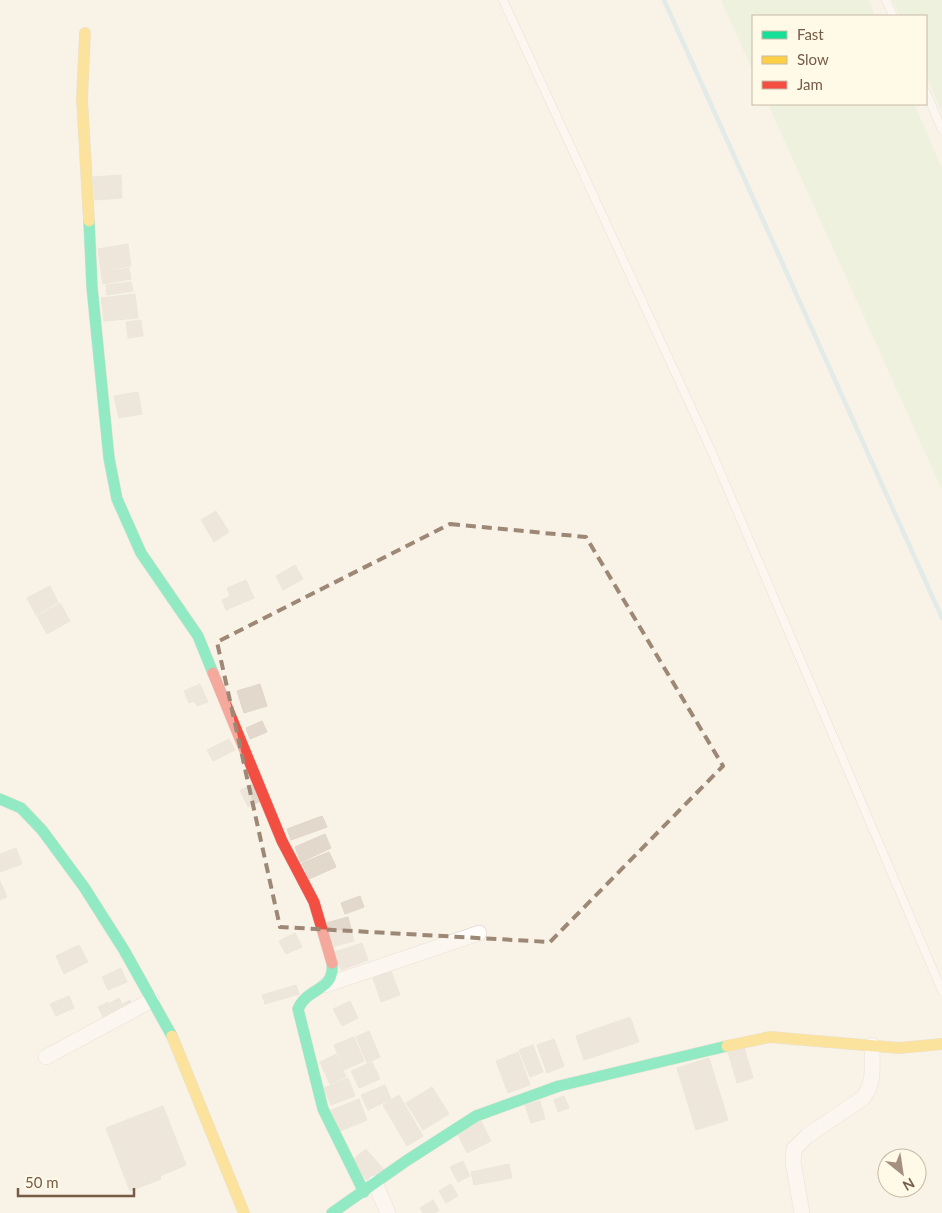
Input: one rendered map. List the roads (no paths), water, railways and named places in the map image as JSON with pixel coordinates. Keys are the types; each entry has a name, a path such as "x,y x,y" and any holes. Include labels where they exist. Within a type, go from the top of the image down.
{"street":[{"path":"85,33 82,99 92,287 109,458 117,499 141,553 174,598 198,636 282,841 314,902 332,961 333,973 326,985"},
{"path":"0,799 21,808 42,830 84,887 124,950 173,1037 244,1213"},
{"path":"388,1213 323,1109 298,1009 300,1002 308,994 326,985 479,933"},
{"path":"46,1057 152,1000"},
{"path":"332,1213 476,1116 559,1086 661,1060 770,1037 899,1048 942,1044"},
{"path":"802,1213 793,1162 794,1148 807,1136 863,1098 870,1090 872,1046"}],"lane":[{"path":"503,0 711,450 942,991"},
{"path":"886,0 893,15"},
{"path":"927,94 942,130"}],"waterway":[{"path":"664,0 942,618"}]}
